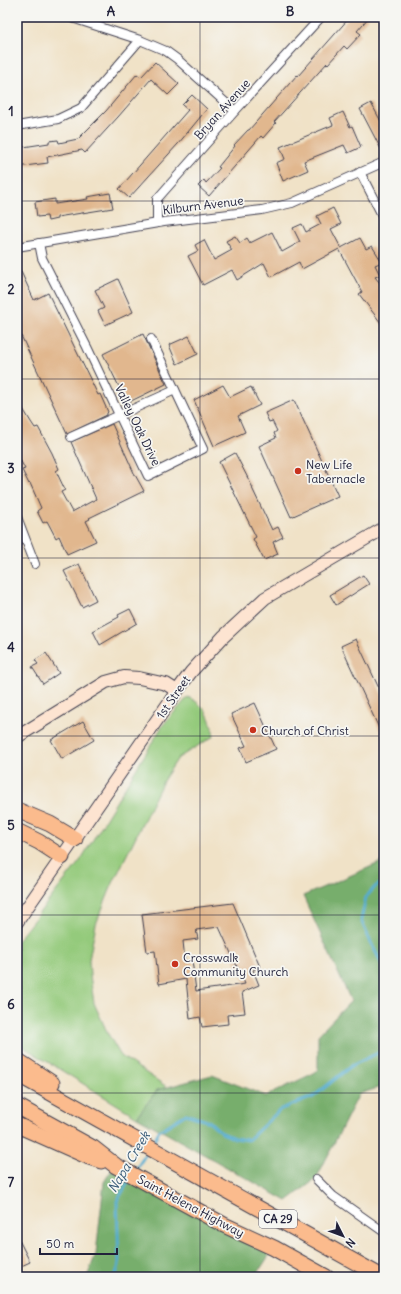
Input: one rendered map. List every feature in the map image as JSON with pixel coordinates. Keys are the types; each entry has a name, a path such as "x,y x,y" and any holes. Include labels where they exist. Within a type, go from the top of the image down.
{"highway":[{"path":"17,810 50,824 75,839"},
{"path":"17,831 39,842 62,857"},
{"path":"17,1060 136,1139"},
{"name":"CA 29","path":"17,1074 382,1277"},
{"name":"Saint Helena Highway","path":"17,1106 93,1148 116,1166 224,1225 274,1248 325,1277"},
{"path":"17,1125 89,1158 116,1166"}],"main road":[{"name":"1st Street","path":"17,922 177,691 191,672 223,637 265,598 384,528"},
{"path":"17,737 106,682 124,677 139,678 166,684 177,691"}],"street":[{"path":"69,17 140,40 166,51 235,111"},
{"name":"Bryan Avenue","path":"156,223 157,199 321,17"},
{"path":"17,126 58,119 81,108 140,40"},
{"name":"Kilburn Avenue","path":"17,246 156,223 262,210 292,203 384,162"},
{"path":"360,172 384,219"},
{"name":"Valley Oak Drive","path":"39,243 42,258 148,476 203,449 151,339"},
{"path":"71,437 175,390"},
{"path":"17,517 35,564"},
{"path":"316,1179 333,1196 384,1232"}],"green space":[{"path":"188,697 199,704 206,712 211,723 214,736 178,758 163,781 112,885 96,924 89,960 94,1003 108,1034 121,1056 167,1087 157,1090 137,1117 17,1043 17,941 80,861 163,725"},
{"path":"384,861 384,1086 359,1094 316,1179 287,1201 137,1117 157,1090 212,1075 266,1096 318,1071 318,1035 351,1001 303,896"},
{"path":"112,1169 274,1248 255,1277 87,1277 96,1254 104,1182"}],"building":[{"path":"350,17 369,17 357,31 361,34 347,49 344,46 328,64 327,63 274,122 276,123 263,138 261,136 209,196 198,186 204,180 206,183 220,168 218,167 235,146 234,145"},
{"path":"155,62 179,84 168,95 151,79 85,153 82,150 47,157 48,163 17,167 17,148 49,143 49,141 58,140 59,143 78,139 106,111 137,74 141,77"},
{"path":"192,95 207,109 178,144 129,198 119,189 188,110 182,105"},
{"path":"371,103 384,127 384,155 360,109"},
{"path":"343,112 350,127 352,126 361,147 348,153 344,145 304,161 308,170 283,181 276,163 285,159 280,147 333,125 330,118"},
{"path":"110,193 113,208 57,217 57,219 48,221 47,216 37,217 35,202 55,199 55,204 88,199 87,197"},
{"path":"333,208 341,224 331,229 341,248 360,238 366,249 372,246 382,262 375,265 380,275 375,277 384,288 384,327 359,294 362,292 339,249 302,269 299,262 271,277 264,263 237,280 232,270 203,285 188,256 198,251 195,245 204,240 214,260 232,250 226,241 235,236 240,243 247,238 250,243 272,232 282,252 300,242 293,228 302,224 306,232 321,224 317,216"},
{"path":"17,263 34,300 48,293 98,395 100,394 108,412 107,415 67,434 17,327"},
{"path":"118,279 133,312 105,325 98,311 104,308 95,290"},
{"path":"143,334 166,384 127,403 103,354"},
{"path":"189,336 198,354 177,364 169,345"},
{"path":"223,385 230,397 251,387 260,405 238,416 245,432 214,446 194,400"},
{"path":"17,399 35,428 38,427 52,453 59,469 56,471 65,490 61,492 72,512 96,499 71,442 112,424 134,473 144,491 89,518 90,519 86,521 96,541 67,554 59,536 56,538 47,521 43,523 37,511 41,508 30,483 29,484 22,470 25,469 17,454"},
{"name":"New Life Tabernacle","path":"294,400 338,496 291,517 259,446 276,438 274,433 277,431 272,421 269,422 265,413"},
{"path":"235,453 272,530 278,527 283,537 273,542 278,554 264,560 253,539 256,537 219,462"},
{"path":"79,564 96,600 82,607 64,571"},
{"path":"363,575 369,584 336,605 330,595"},
{"path":"130,609 137,623 100,645 93,631 119,617 118,615"},
{"path":"356,639 384,699 384,739 341,646"},
{"path":"46,653 59,673 43,684 32,667 38,664 35,660"},
{"name":"Church of Christ","path":"255,703 276,749 246,762 240,748 246,746 231,714"},
{"path":"83,721 94,740 62,759 51,740"},
{"name":"Crosswalk Community Church","path":"233,903 260,967 253,970 259,985 242,992 245,1013 227,1015 228,1024 202,1027 200,1017 190,1019 186,979 159,984 155,951 147,952 142,914","holes":["219,927 245,984 196,991 192,960 185,961 183,941 198,939 196,930"]},
{"path":"17,1236 30,1262 17,1268"}],"waterway":[{"name":"Napa Creek","path":"384,882 376,886 366,897 361,920 384,968"},
{"name":"Napa Creek","path":"152,1144 159,1131 186,1114 210,1122 222,1133 234,1138 248,1140 281,1109 313,1097 351,1066 384,1050"},
{"name":"Napa Creek","path":"135,1171 147,1152"},
{"name":"Napa Creek","path":"115,1277 119,1265 117,1201 130,1179"}],"place":[{"name":"New Life Tabernacle","path":"298,471"},
{"name":"Church of Christ","path":"253,730"},
{"name":"Crosswalk Community Church","path":"175,964"}]}
